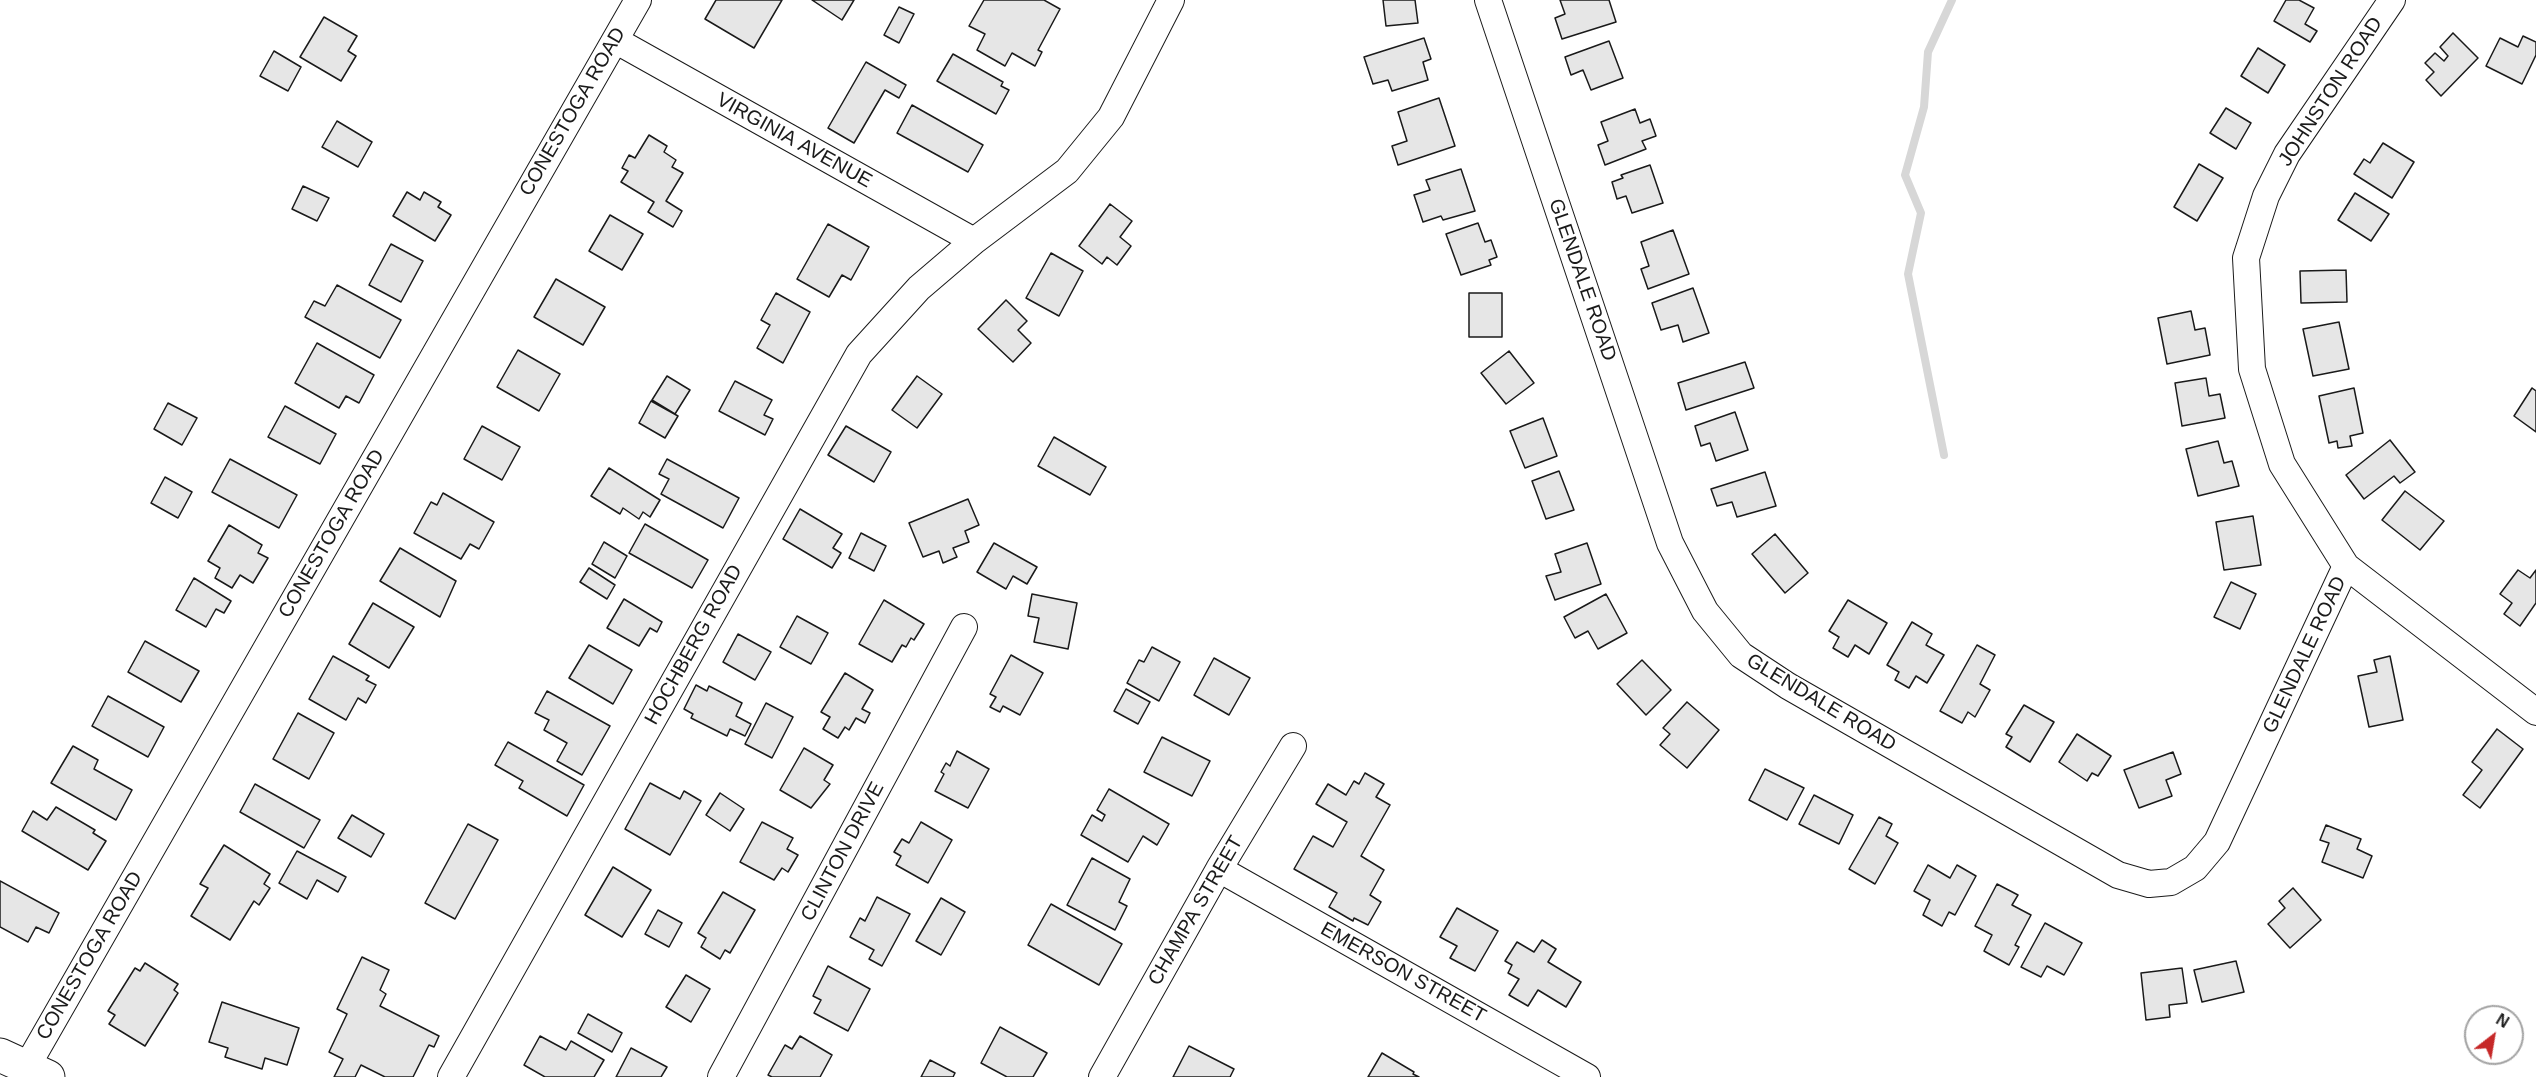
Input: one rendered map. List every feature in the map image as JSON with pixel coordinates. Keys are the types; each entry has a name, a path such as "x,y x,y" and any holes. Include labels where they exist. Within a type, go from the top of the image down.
{"street":[{"name":"CONESTOGA ROAD","path":"25,1067 638,0"},
{"name":"HOCHBERG ROAD","path":"450,1077 859,354 919,288 974,242 1067,171 1111,117 1171,0"},
{"name":"GLENDALE ROAD","path":"1488,0 1670,543 1705,611 1741,655 1788,686 2118,875 2149,884 2171,882 2195,868 2217,842 2346,566"},
{"name":"JOHNSTON ROAD","path":"2392,0 2287,154 2266,196 2246,258 2252,369 2282,464 2346,566 2536,712"},
{"name":"VIRGINIA AVENUE","path":"615,40 974,242"},
{"name":"CLINTON DRIVE","path":"721,1077 964,627"},
{"name":"CHAMPA STREET","path":"1102,1077 1219,869 1293,746"},
{"name":"EMERSON STREET","path":"1219,869 1587,1077"}],"building":[{"path":"716,0 782,0 754,48 705,19"},
{"path":"812,0 854,0 842,20"},
{"path":"984,0 1044,0 1060,9 1038,50 1042,52 1035,66 1012,53 1005,66 977,50 985,34 969,26"},
{"path":"1383,0 1415,0 1418,23 1386,26"},
{"path":"1560,0 1609,0 1616,22 1562,39 1555,18 1565,14"},
{"path":"2286,0 2299,0 2314,8 2305,24 2317,31 2310,42 2274,21"},
{"path":"899,7 914,14 899,43 884,35"},
{"path":"324,17 357,36 348,51 356,56 341,81 300,57"},
{"path":"2453,33 2478,58 2441,96 2426,80 2434,72 2425,63 2435,53 2444,61 2448,56 2440,47"},
{"path":"2523,36 2536,42 2536,55 2522,84 2486,66 2500,38 2518,47"},
{"path":"1424,38 1431,59 1423,62 1428,80 1392,91 1388,80 1373,84 1364,57"},
{"path":"1609,41 1623,78 1591,90 1583,70 1571,75 1565,57"},
{"path":"2258,48 2285,65 2268,93 2241,76"},
{"path":"274,51 301,67 288,91 260,76"},
{"path":"953,54 1003,82 1001,86 1009,90 996,114 937,81"},
{"path":"866,62 906,85 899,98 885,90 854,143 828,128"},
{"path":"1439,98 1455,146 1398,165 1392,146 1407,141 1398,112"},
{"path":"912,105 983,145 968,172 897,133"},
{"path":"2226,108 2251,123 2236,149 2210,133"},
{"path":"1635,109 1640,123 1650,119 1656,136 1642,141 1646,149 1605,165 1598,145 1608,141 1601,122"},
{"path":"337,121 372,142 358,167 322,147"},
{"path":"649,135 667,146 664,152 676,160 672,167 683,173 666,201 682,211 673,227 648,212 654,202 621,182 628,171 622,168 629,155 635,158"},
{"path":"2383,143 2414,162 2392,198 2354,174 2364,159 2370,163"},
{"path":"2199,164 2223,178 2197,221 2174,207"},
{"path":"1650,165 1663,203 1632,213 1626,196 1617,199 1612,182 1623,178 1621,175"},
{"path":"1461,169 1475,211 1443,220 1441,216 1423,222 1414,195 1430,190 1426,180"},
{"path":"303,186 329,198 317,221 292,209"},
{"path":"407,192 420,200 424,192 441,202 438,207 451,215 435,241 393,216"},
{"path":"2355,193 2389,214 2371,241 2338,220"},
{"path":"1110,204 1132,221 1120,237 1131,246 1117,265 1107,257 1102,264 1079,246"},
{"path":"610,215 643,234 622,270 589,251"},
{"path":"1478,223 1485,242 1491,240 1497,257 1489,260 1491,265 1461,275 1446,234"},
{"path":"828,224 869,247 851,280 842,275 829,297 797,279"},
{"path":"1673,230 1689,274 1648,289 1641,269 1649,266 1641,242"},
{"path":"391,244 423,261 401,302 369,285"},
{"path":"1051,253 1083,271 1059,316 1026,298"},
{"path":"2346,270 2347,302 2301,303 2300,271"},
{"path":"556,279 605,307 583,345 534,317"},
{"path":"337,285 401,320 380,358 305,317 314,301 325,306"},
{"path":"1693,288 1709,333 1683,342 1678,325 1661,330 1652,303"},
{"path":"776,293 810,312 783,363 757,348 770,325 761,320"},
{"path":"1469,293 1502,293 1502,337 1469,337"},
{"path":"1006,300 1027,321 1018,330 1031,343 1013,362 978,329"},
{"path":"2191,311 2195,330 2205,328 2210,355 2167,364 2158,318"},
{"path":"2339,322 2349,369 2313,376 2303,329"},
{"path":"317,343 374,375 359,403 346,396 339,408 295,383"},
{"path":"518,350 560,374 539,411 497,387"},
{"path":"1509,351 1534,383 1506,404 1481,373"},
{"path":"1745,362 1754,388 1686,410 1678,383"},
{"path":"667,376 690,390 675,414 652,400"},
{"path":"917,376 942,394 917,428 892,410"},
{"path":"2206,378 2209,396 2220,394 2225,418 2182,426 2175,383"},
{"path":"735,381 772,400 764,415 773,419 765,435 719,411"},
{"path":"2354,388 2363,433 2350,436 2352,446 2338,448 2337,441 2329,443 2319,396"},
{"path":"2532,388 2536,391 2536,432 2514,416"},
{"path":"651,401 678,416 665,438 639,423"},
{"path":"168,403 197,418 182,445 154,429"},
{"path":"285,406 336,434 320,464 268,437"},
{"path":"1735,412 1748,450 1716,461 1710,443 1701,446 1695,426"},
{"path":"1543,418 1557,456 1525,468 1510,431"},
{"path":"482,426 520,447 502,480 464,459"},
{"path":"846,426 891,452 874,482 828,455"},
{"path":"1054,437 1106,467 1090,495 1038,466"},
{"path":"2390,440 2415,472 2400,483 2394,476 2364,499 2346,475"},
{"path":"2218,441 2224,463 2232,461 2239,486 2198,496 2186,449"},
{"path":"230,459 297,495 279,528 212,492"},
{"path":"667,459 739,498 723,528 661,494 669,479 659,474"},
{"path":"609,468 660,500 650,517 643,512 639,519 623,508 620,514 591,496"},
{"path":"1559,471 1574,510 1546,519 1532,481"},
{"path":"1765,472 1776,506 1737,517 1732,502 1717,506 1711,489"},
{"path":"165,477 192,492 178,518 151,503"},
{"path":"2405,491 2444,521 2420,550 2382,520"},
{"path":"443,493 494,522 479,549 470,544 461,559 414,533 431,502 437,505"},
{"path":"968,499 979,525 965,531 969,542 953,548 957,557 943,563 939,551 923,557 909,523"},
{"path":"800,509 842,534 833,548 841,553 832,568 783,539"},
{"path":"2253,516 2261,565 2224,570 2216,522"},
{"path":"645,524 708,560 692,588 629,553"},
{"path":"229,525 262,545 258,553 268,558 253,583 240,575 232,588 215,578 220,568 208,561"},
{"path":"861,533 886,546 874,571 849,558"},
{"path":"1775,534 1808,573 1785,593 1752,554"},
{"path":"604,542 627,556 615,578 592,564"},
{"path":"994,543 1037,567 1027,584 1013,576 1006,589 977,572"},
{"path":"1587,543 1601,584 1555,600 1546,576 1561,572 1555,554"},
{"path":"400,548 456,581 440,617 380,581"},
{"path":"589,568 615,585 607,599 580,582"},
{"path":"2518,570 2530,578 2536,570 2536,603 2520,626 2504,614 2512,603 2500,594"},
{"path":"194,578 231,601 224,613 216,609 206,627 176,610"},
{"path":"2231,582 2256,594 2240,629 2214,617"},
{"path":"1032,594 1077,603 1068,649 1034,642 1039,618 1028,616"},
{"path":"1606,594 1627,633 1598,649 1588,631 1575,638 1564,617"},
{"path":"624,599 662,622 657,632 650,628 639,646 607,628"},
{"path":"884,600 924,624 914,640 911,638 906,647 902,645 892,662 859,644"},
{"path":"1848,600 1887,623 1869,654 1855,645 1848,657 1833,648 1839,637 1829,631"},
{"path":"373,603 414,627 389,668 349,644"},
{"path":"797,616 828,633 811,664 780,647"},
{"path":"1912,622 1932,634 1926,645 1944,655 1927,683 1916,676 1909,688 1895,680 1899,672 1887,665"},
{"path":"738,634 771,652 755,680 723,662"},
{"path":"145,641 199,671 181,702 128,672"},
{"path":"589,645 632,670 613,704 569,678"},
{"path":"1977,645 1995,655 1980,684 1990,690 1975,717 1968,712 1962,723 1940,711"},
{"path":"1152,647 1180,662 1159,701 1127,683 1139,660 1144,662"},
{"path":"1011,655 1043,673 1020,715 1003,706 1000,712 990,707 996,697 990,694"},
{"path":"333,656 369,676 366,680 376,685 366,703 358,698 346,720 309,699"},
{"path":"2390,656 2403,720 2369,727 2358,676 2377,672 2374,660"},
{"path":"1214,658 1250,678 1229,715 1194,695"},
{"path":"1642,660 1671,690 1646,715 1617,684"},
{"path":"845,673 873,690 862,709 870,713 865,723 856,718 849,730 845,727 838,738 823,729 830,717 821,712"},
{"path":"696,685 707,691 709,686 742,703 736,716 751,724 745,736 730,729 727,736 691,718 693,714 684,709"},
{"path":"1126,689 1150,702 1138,724 1114,711"},
{"path":"547,691 610,726 582,775 557,761 567,743 544,730 549,720 535,713"},
{"path":"108,696 164,727 148,757 92,726"},
{"path":"1687,702 1719,730 1687,768 1660,745 1670,734 1663,728"},
{"path":"766,703 793,717 772,758 745,744"},
{"path":"2024,705 2054,722 2030,762 2006,747 2012,737 2006,734"},
{"path":"298,713 334,733 309,779 273,759"},
{"path":"2497,729 2523,749 2480,808 2463,795 2482,770 2472,762"},
{"path":"2077,734 2111,756 2098,776 2092,773 2087,781 2059,762"},
{"path":"1162,737 1210,761 1192,796 1144,772"},
{"path":"508,742 584,785 567,816 519,788 523,781 495,765"},
{"path":"73,746 98,760 94,769 132,790 116,820 51,783"},
{"path":"804,748 833,765 824,780 830,784 811,808 780,790"},
{"path":"957,751 989,769 968,808 935,791 944,774 941,772 946,763 950,766"},
{"path":"2173,752 2181,774 2166,780 2172,796 2139,808 2124,770"},
{"path":"1765,769 1804,788 1787,820 1749,800"},
{"path":"1365,773 1384,784 1376,797 1390,805 1361,856 1384,870 1370,895 1381,902 1368,925 1354,918 1353,921 1329,907 1337,893 1294,869 1313,836 1333,847 1347,822 1316,804 1328,784 1346,795 1354,781 1359,784"},
{"path":"650,783 680,799 684,791 701,801 670,855 625,829"},
{"path":"255,784 320,820 304,848 240,812"},
{"path":"1109,789 1169,824 1157,845 1143,836 1128,862 1081,835 1092,815 1102,821 1105,815 1097,810"},
{"path":"720,793 744,809 730,831 706,815"},
{"path":"1814,795 1853,815 1839,844 1799,824"},
{"path":"56,807 95,830 93,833 106,841 88,870 22,831 33,811 47,820"},
{"path":"352,815 384,834 371,857 338,838"},
{"path":"1879,817 1892,824 1886,836 1898,843 1875,884 1849,869"},
{"path":"762,822 793,838 787,849 798,855 788,872 782,868 774,880 740,862"},
{"path":"921,822 952,840 928,883 896,865 901,856 894,852 902,839 909,843"},
{"path":"468,824 498,840 455,919 425,903"},
{"path":"2326,825 2361,839 2357,849 2372,856 2363,878 2322,862 2329,843 2320,840"},
{"path":"224,845 270,874 264,884 270,888 259,905 254,901 230,940 191,916 208,888 200,884"},
{"path":"297,851 346,877 338,892 317,880 307,899 279,883"},
{"path":"1092,858 1130,879 1119,902 1127,906 1115,930 1067,905"},
{"path":"1928,865 1950,878 1957,865 1976,876 1955,915 1949,912 1942,926 1923,915 1930,900 1914,891"},
{"path":"613,867 651,890 622,937 585,915"},
{"path":"0,881 59,913 49,933 36,927 28,942 0,927"},
{"path":"1997,884 2018,895 2012,905 2031,915 2015,945 2019,947 2009,965 1984,951 1992,935 1975,926"},
{"path":"2293,888 2321,920 2290,948 2268,924 2285,908 2279,901"},
{"path":"723,892 755,910 730,953 725,950 720,959 701,947 706,938 698,933"},
{"path":"877,897 910,914 882,966 869,959 874,950 850,937 860,918 865,921"},
{"path":"941,898 965,912 941,955 916,941"},
{"path":"1051,904 1122,944 1099,985 1028,945"},
{"path":"1457,908 1498,931 1475,971 1450,958 1457,946 1440,937"},
{"path":"658,910 682,923 669,947 645,934"},
{"path":"2045,923 2082,943 2064,975 2047,966 2041,977 2021,967"},
{"path":"1542,940 1556,949 1548,962 1581,982 1566,1007 1538,990 1528,1006 1509,995 1519,979 1508,973 1512,965 1505,961 1517,942 1534,952"},
{"path":"362,957 389,970 380,990 386,994 380,1006 439,1036 434,1047 429,1045 413,1077 385,1077 361,1065 355,1077 334,1077 343,1059 329,1052 347,1014 337,1009"},
{"path":"2236,961 2244,992 2202,1002 2194,970"},
{"path":"145,963 178,984 174,990 178,993 145,1046 109,1024 115,1015 108,1011 135,968 140,971"},
{"path":"828,966 870,989 848,1031 814,1013 821,1000 813,996"},
{"path":"2182,968 2187,1003 2169,1005 2170,1017 2146,1020 2141,973"},
{"path":"686,975 710,989 691,1022 666,1007"},
{"path":"222,1002 299,1028 287,1065 265,1058 262,1069 225,1057 228,1048 209,1042"},
{"path":"588,1014 622,1033 612,1052 578,1033"},
{"path":"1000,1027 1047,1053 1033,1077 1007,1077 981,1063"},
{"path":"540,1036 566,1050 571,1041 604,1060 594,1077 545,1077 524,1065"},
{"path":"800,1036 832,1055 820,1077 772,1077 768,1075 785,1045 792,1049"},
{"path":"1189,1046 1234,1069 1230,1077 1173,1077"},
{"path":"631,1048 667,1067 661,1077 616,1077"},
{"path":"1382,1053 1414,1072 1413,1074 1419,1077 1368,1077"},
{"path":"930,1060 955,1073 953,1077 921,1077"}],"waterway":[{"path":"1944,455 1908,274 1921,213 1905,175 1924,107 1928,52 1952,0"}]}
